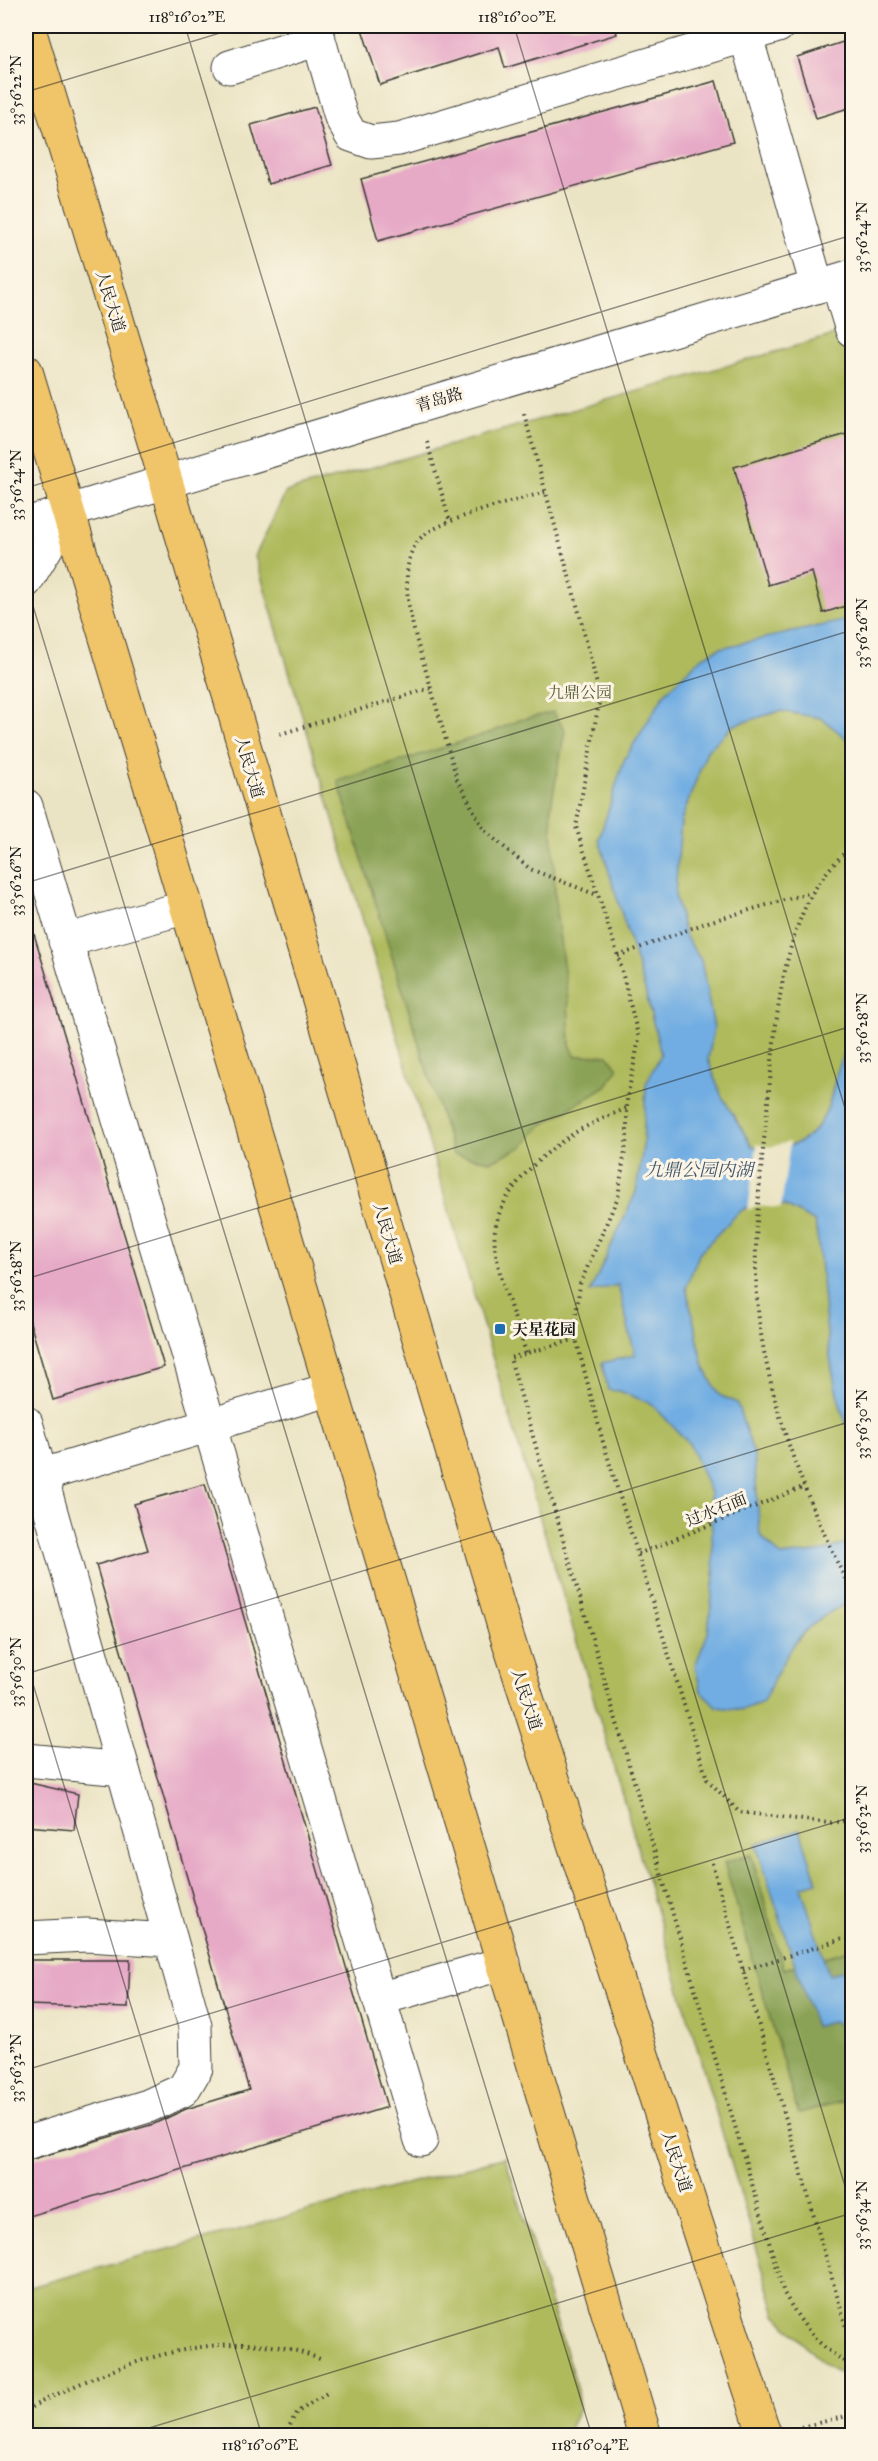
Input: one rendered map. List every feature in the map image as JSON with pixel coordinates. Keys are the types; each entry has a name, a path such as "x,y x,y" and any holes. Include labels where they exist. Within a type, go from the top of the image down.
{"main road":[{"name":"人民大道","path":"28,26 166,481 505,1630 765,2435"},
{"path":"26,371 645,2436"}],"street":[{"path":"230,67 317,32 341,117 351,135 371,142 399,139 744,30 778,26"},
{"path":"744,30 852,330"},
{"name":"青岛路","path":"26,524 513,376 836,281"},
{"path":"26,581 68,512"},
{"path":"26,807 421,2140"},
{"path":"65,941 187,908"},
{"path":"33,1477 331,1389"},
{"path":"26,1423 33,1477 123,1768 195,2026 196,2068 183,2090 148,2106 26,2143"},
{"path":"26,1760 123,1768"},
{"path":"26,1938 86,1935 171,1940"},
{"path":"379,1999 504,1963"}],"path":[{"path":"513,376 600,697 576,827 618,956 639,1039 627,1108 624,1167 618,1197 580,1284 574,1331 603,1442 707,1779 739,1812 828,1823 852,1820"},
{"path":"417,406 450,522"},
{"path":"546,492 450,522 419,539 411,554 407,577 409,607 457,778 484,830 530,869 598,895"},
{"path":"244,746 431,688"},
{"path":"852,846 829,866 813,892 795,932 778,1003 755,1241 763,1345 777,1408 803,1487 820,1529 852,1593"},
{"path":"618,956 708,922 813,892"},
{"path":"526,1353 494,1246 497,1216 525,1176 550,1149 575,1133 627,1108"},
{"path":"576,1339 510,1358 784,2294 812,2337 837,2358 852,2365"},
{"name":"过水石面","path":"638,1554 803,1487"},
{"path":"712,1863 852,2348"},
{"path":"743,1970 852,1936"},
{"path":"26,2410 68,2388 128,2365 173,2352 234,2345 268,2346 323,2360"},
{"path":"289,2436 287,2431 296,2413 330,2391"},
{"path":"765,2435 852,2415"}],"green space":[{"name":"九鼎公园","path":"852,330 852,2379 823,2364 776,2314 255,556 286,492"},
{"path":"553,712 565,731 551,806 556,911 568,1000 570,1044 575,1056 608,1055 618,1069 606,1086 541,1126 522,1147 491,1161 453,1154 338,781 492,732 520,720"},
{"path":"751,1854 784,1969 852,1949 852,2099 798,2113 724,1862"},
{"path":"505,2157 576,2385 579,2408 566,2435 26,2435 26,2288"}],"water":[{"name":"九鼎公园内湖","path":"852,619 852,743 821,718 780,711 734,725 707,751 681,821 675,895 685,936 701,960 714,1028 708,1059 721,1095 752,1146 778,1148 790,1146 809,1136 824,1117 837,1072 852,1037 852,1438 842,1412 830,1359 815,1222 786,1206 755,1203 739,1212 700,1252 686,1287 704,1367 719,1395 737,1403 754,1455 760,1535 781,1556 824,1551 852,1541 852,1602 819,1619 807,1630 787,1655 763,1702 742,1710 717,1707 701,1691 695,1666 708,1633 714,1576 710,1493 690,1445 652,1404 619,1391 608,1390 602,1363 635,1355 618,1285 590,1292 636,1192 643,1147 646,1084 661,1054 645,990 599,839 624,760 665,693 701,658 720,648"},
{"path":"800,1830 817,1882 801,1887 829,1975 852,1967 852,2032 833,2021 815,2027 756,1844"}],"pier":[{"path":"790,1142 781,1208 756,1206 748,1210 757,1144 769,1147"}],"building":[{"path":"361,26 615,26 617,34 505,68 499,47 380,85"},
{"path":"852,39 852,107 816,118 797,57"},
{"path":"716,81 733,142 378,241 361,179"},
{"path":"315,107 332,165 268,184 251,125"},
{"path":"847,434 852,453 852,604 823,613 812,572 768,585 734,467"},
{"path":"34,934 164,1367 53,1400 26,1309 26,935"},
{"path":"205,1484 387,2107 26,2217 26,2161 154,2124 186,2109 249,2090 96,1565 148,1550 134,1504"},
{"path":"26,1782 78,1794 74,1830 26,1826"},
{"path":"26,1960 130,1960 128,2008 26,2005"}],"place":[{"name":"天星花园","path":"500,1329"}]}
